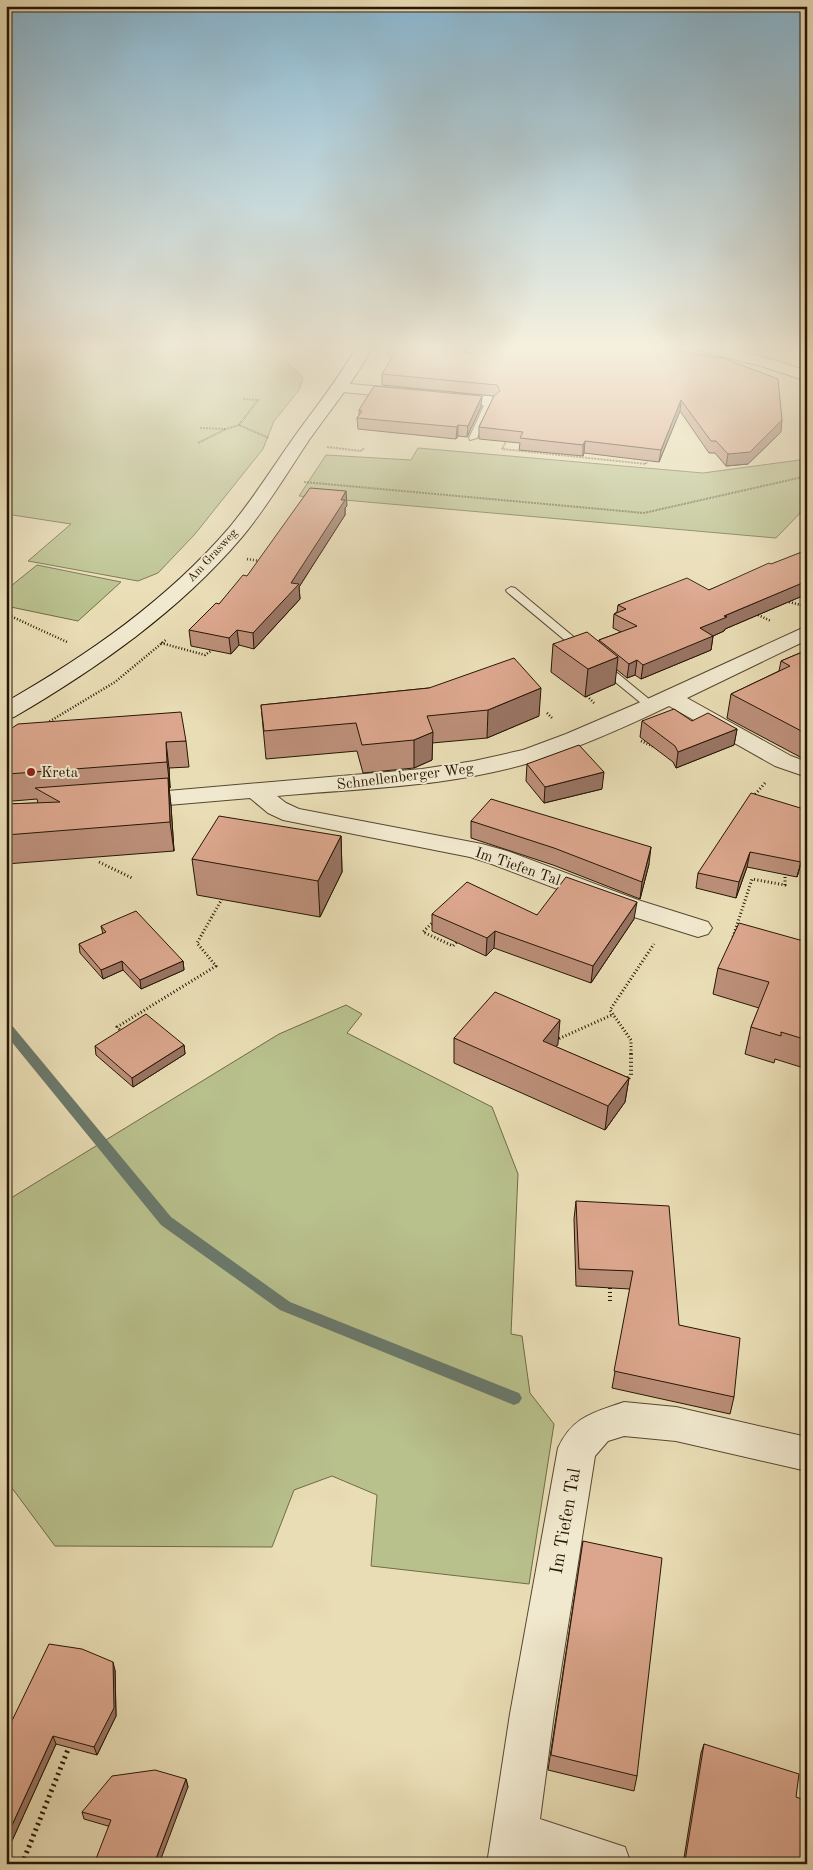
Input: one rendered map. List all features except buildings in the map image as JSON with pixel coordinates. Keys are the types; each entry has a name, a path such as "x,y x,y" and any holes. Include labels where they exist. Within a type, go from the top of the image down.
{"street":[{"name":"Am Grasweg","path":"6,712 78,668 127,634 194,576 233,535 306,433"},
{"name":"Schnellenberger Weg","path":"111,803 406,778 474,768 530,755 660,702 804,636"},
{"path":"660,702 807,770"},
{"name":"Im Tiefen Tal","path":"256,791 277,808 292,815 473,850 498,857 698,928"},
{"name":"Im Tiefen Tal","path":"512,1849 532,1714 577,1448 596,1429 624,1419 676,1424 807,1454"},
{"path":"512,1849 608,1864"}],"lane":[{"path":"473,438 475,433"},
{"path":"511,590 660,702"}],"path":[{"path":"198,443 216,433"},
{"path":"259,433 270,438"},
{"path":"510,434 502,449 646,464 647,461"},
{"path":"514,450 518,443"},
{"path":"299,444 361,451 364,448"},
{"path":"544,454 547,447"},
{"path":"557,455 560,449"},
{"path":"586,458 588,452"},
{"path":"628,462 630,458"},
{"path":"273,479 644,513 807,476"},
{"path":"788,602 807,607"},
{"path":"6,614 71,643 63,648"},
{"path":"127,634 205,655 212,650"},
{"path":"99,862 132,878"},
{"path":"698,928 732,942 752,878 784,885 785,875"},
{"path":"127,1036 117,1027 216,966 197,943 222,899"},
{"path":"437,918 423,932 453,946 457,942"},
{"path":"621,1087 631,1075 631,1040 610,1010 671,920"},
{"path":"555,1040 614,1014"},
{"path":"610,1288 610,1302"},
{"path":"22,1864 69,1748"}],"green space":[{"path":"6,433 269,433 263,449 195,534 158,573 138,581 28,561 71,524 6,514"},
{"path":"418,448 703,473 807,459 807,506 776,538 299,496 326,455 411,460"},
{"path":"37,565 121,582 78,621 6,606 6,590"},
{"path":"346,1005 362,1014 347,1033 492,1107 518,1174 511,1334 522,1336 530,1393 554,1424 529,1584 371,1566 377,1495 332,1476 294,1490 272,1547 55,1546 6,1480 6,1201 279,1034"}],"waterway":[{"path":"6,1026 166,1221 285,1306 514,1398"}],"place":[{"name":"Kreta","path":"31,772"}]}
